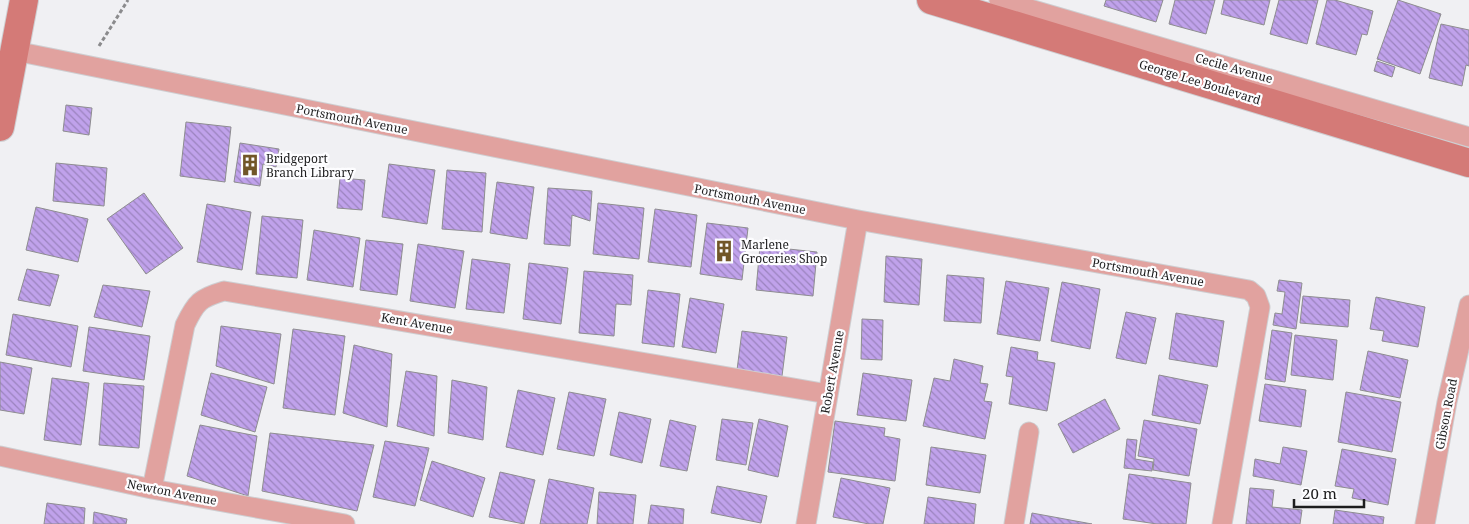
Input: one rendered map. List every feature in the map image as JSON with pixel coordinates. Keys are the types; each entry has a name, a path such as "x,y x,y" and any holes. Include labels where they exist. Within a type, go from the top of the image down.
{"main road":[{"path":"0,126 24,0"},
{"name":"George Lee Boulevard","path":"931,0 1469,163"}],"street":[{"name":"Cecile Avenue","path":"999,0 1469,136"},
{"name":"Portsmouth Avenue","path":"15,51 858,220 1249,290 1256,296 1260,307 1222,524"},
{"name":"Robert Avenue","path":"806,524 858,220"},
{"name":"Kent Avenue","path":"152,489 186,325 193,308 206,296 224,291 828,394"},
{"name":"Gibson Road","path":"1424,524 1447,402 1469,305"},
{"path":"1014,524 1029,432"},
{"name":"Newton Avenue","path":"0,456 152,489 324,522 345,524"}],"path":[{"path":"87,66 128,0"}],"building":[{"path":"1106,0 1163,0 1156,22 1104,6"},
{"path":"1175,0 1215,0 1206,34 1169,24"},
{"path":"1224,0 1270,0 1264,25 1221,14"},
{"path":"1279,0 1318,0 1307,44 1270,34"},
{"path":"1327,0 1335,0 1373,11 1367,35 1362,34 1356,55 1316,44"},
{"path":"1398,0 1441,14 1420,74 1377,59"},
{"path":"1441,24 1469,30 1469,66 1466,65 1462,86 1429,78"},
{"path":"1377,61 1395,67 1392,77 1374,71"},
{"path":"66,105 92,108 89,135 63,131"},
{"path":"186,122 231,127 225,182 180,176"},
{"name":"Bridgeport Branch Library","path":"240,143 279,149 276,167 263,164 260,186 234,182"},
{"path":"56,163 107,168 104,206 53,201"},
{"path":"389,164 435,170 427,224 382,217"},
{"path":"447,170 486,173 482,232 442,229"},
{"path":"340,178 365,180 362,210 337,208"},
{"path":"497,182 534,187 527,239 490,233"},
{"path":"548,188 592,191 590,221 572,215 570,246 544,244"},
{"path":"144,193 183,248 146,274 107,219"},
{"path":"598,203 644,208 639,259 593,254"},
{"path":"207,204 251,212 242,270 197,262"},
{"path":"36,207 88,219 78,262 26,250"},
{"path":"655,209 697,215 691,267 648,262"},
{"path":"262,216 303,220 297,278 256,274"},
{"name":"Marlene Groceries Shop","path":"707,223 748,228 742,280 700,274"},
{"path":"314,230 360,238 353,287 307,280"},
{"path":"366,240 403,244 397,295 360,290"},
{"path":"418,244 464,251 455,308 410,301"},
{"path":"760,246 817,252 813,296 756,290"},
{"path":"886,256 922,259 919,305 884,302"},
{"path":"472,259 510,264 504,313 466,309"},
{"path":"529,263 568,268 561,324 523,319"},
{"path":"27,269 59,275 50,306 18,300"},
{"path":"584,271 633,275 631,305 616,304 614,336 579,333"},
{"path":"947,275 984,278 981,323 944,321"},
{"path":"1279,280 1302,283 1296,329 1273,325 1275,313 1282,314 1285,292 1277,291"},
{"path":"1006,281 1049,288 1040,341 997,334"},
{"path":"1062,282 1100,289 1090,349 1051,341"},
{"path":"103,285 150,291 142,327 94,317"},
{"path":"648,290 680,294 674,347 642,343"},
{"path":"1303,296 1350,300 1348,327 1300,323"},
{"path":"1376,297 1425,307 1418,347 1382,341 1384,331 1370,329"},
{"path":"690,298 724,304 716,353 682,347"},
{"path":"1126,312 1156,318 1146,364 1116,358"},
{"path":"1176,313 1224,321 1217,367 1169,359"},
{"path":"13,314 78,326 71,367 6,355"},
{"path":"862,319 883,320 882,360 861,359"},
{"path":"221,326 281,334 274,384 216,366"},
{"path":"89,327 150,336 144,380 83,371"},
{"path":"293,329 345,336 335,415 283,408"},
{"path":"1272,330 1292,333 1285,382 1265,379"},
{"path":"742,331 787,337 782,376 737,370"},
{"path":"1295,335 1337,340 1333,380 1291,375"},
{"path":"354,345 392,354 387,427 343,413"},
{"path":"1011,347 1038,352 1037,360 1055,363 1047,411 1009,404 1013,377 1006,376"},
{"path":"1368,351 1408,360 1400,398 1360,390"},
{"path":"954,359 983,366 980,383 988,384 984,401 992,402 985,439 923,426 934,378 950,381"},
{"path":"0,362 32,368 24,414 0,410"},
{"path":"406,371 437,376 434,436 397,426"},
{"path":"211,373 267,387 255,432 201,415"},
{"path":"863,373 912,380 906,421 857,415"},
{"path":"1159,375 1208,385 1200,424 1152,415"},
{"path":"52,378 89,383 81,445 44,440"},
{"path":"452,380 487,387 483,440 448,433"},
{"path":"104,383 144,386 139,448 99,445"},
{"path":"1265,384 1306,390 1301,427 1259,421"},
{"path":"518,390 555,398 543,455 506,447"},
{"path":"569,392 606,399 594,456 557,449"},
{"path":"1346,392 1401,402 1392,452 1338,442"},
{"path":"1105,399 1120,429 1073,453 1058,424"},
{"path":"619,412 651,419 642,463 610,455"},
{"path":"722,419 753,423 746,465 716,460"},
{"path":"759,419 788,426 778,477 748,470"},
{"path":"670,420 696,426 687,471 660,466"},
{"path":"1144,420 1197,429 1189,476 1153,470 1154,459 1138,456"},
{"path":"835,421 885,428 884,436 900,439 895,481 828,472"},
{"path":"200,425 257,436 248,496 187,476"},
{"path":"270,433 374,445 357,511 262,491"},
{"path":"1127,439 1137,440 1135,459 1153,462 1152,471 1124,468"},
{"path":"385,441 429,448 415,506 373,497"},
{"path":"931,447 986,455 980,493 926,485"},
{"path":"1283,447 1307,451 1301,485 1253,476 1255,459 1280,464"},
{"path":"1342,449 1396,459 1388,505 1352,498 1354,489 1335,486"},
{"path":"432,461 485,478 473,517 420,500"},
{"path":"500,472 535,480 524,524 489,517"},
{"path":"1129,474 1191,483 1186,524 1157,524 1123,519"},
{"path":"841,478 890,488 883,524 869,524 833,517"},
{"path":"549,479 594,488 587,524 540,524"},
{"path":"717,486 767,496 761,523 711,513"},
{"path":"1250,488 1274,490 1272,507 1302,510 1300,524 1246,524"},
{"path":"599,492 636,495 633,524 597,524"},
{"path":"928,497 976,504 974,524 924,524"},
{"path":"47,503 85,508 84,524 44,524"},
{"path":"651,505 684,509 683,524 648,524"},
{"path":"1335,510 1384,517 1383,524 1333,524"},
{"path":"94,512 127,519 126,524 93,524"},
{"path":"1032,513 1092,524 1030,524"}],"place":[{"name":"Bridgeport Branch Library","path":"250,165"},
{"name":"Marlene Groceries Shop","path":"724,251"}]}
